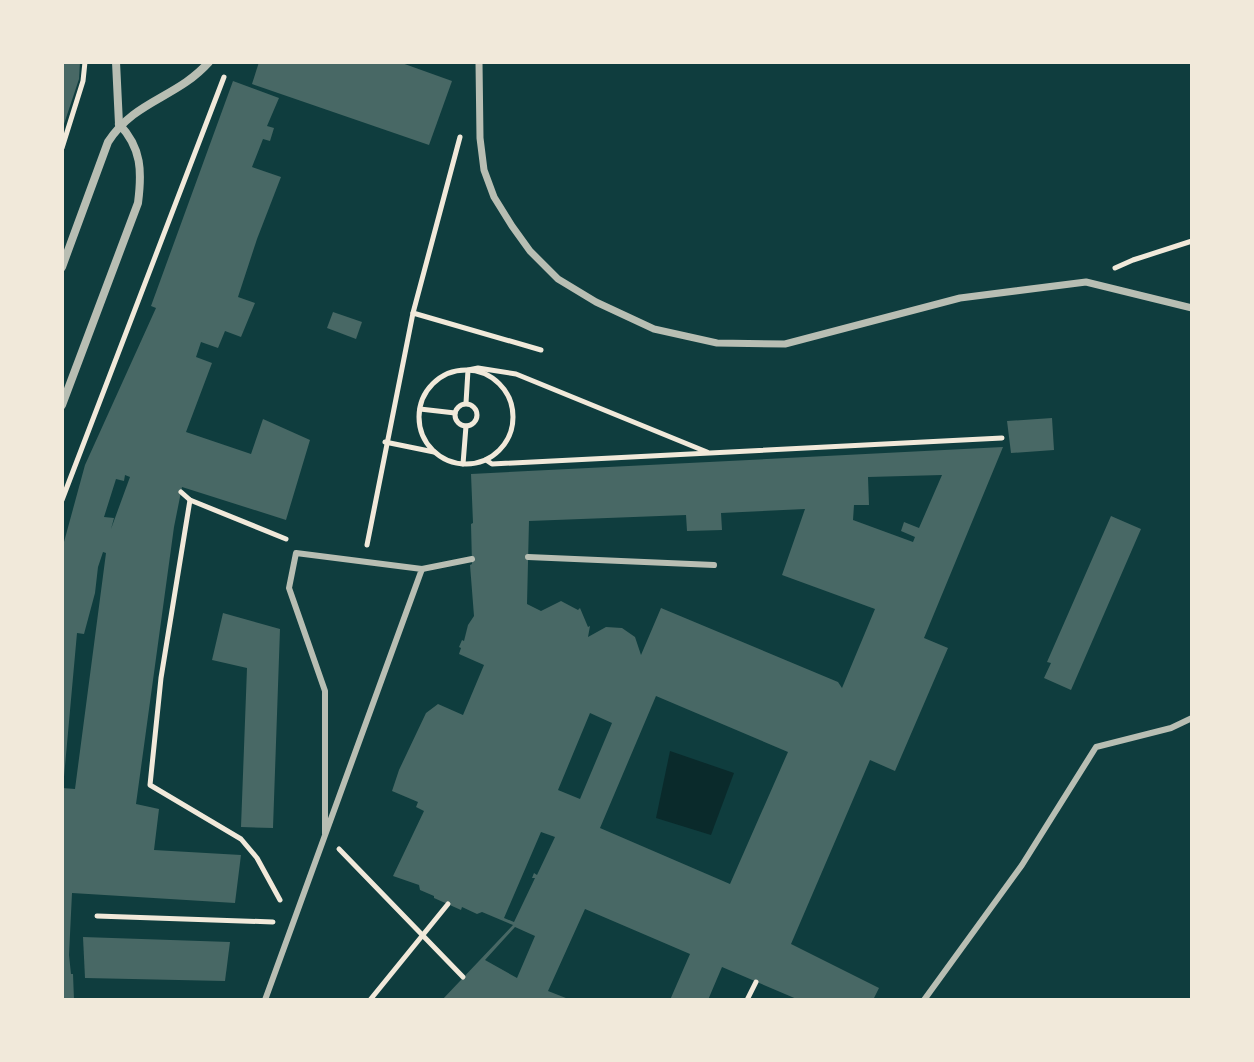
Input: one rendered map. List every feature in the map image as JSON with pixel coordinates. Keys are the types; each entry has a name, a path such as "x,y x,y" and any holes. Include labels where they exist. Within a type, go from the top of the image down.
{"street":[{"path":"62,405 138,203 141,182 137,149 119,124 116,62"},
{"path":"62,267 108,142 119,124 183,85 209,62"},
{"path":"479,62 480,138 484,170 494,197 512,226 530,251 558,279 596,302 654,329 717,343 785,344 960,298 1086,282 1192,308"}],"lane":[{"path":"325,834 325,691 289,588 296,553 422,569 472,559"},
{"path":"528,557 714,565"},
{"path":"265,1000 422,569"},
{"path":"924,1000 1022,865 1096,747 1171,728 1192,718"}],"path":[{"path":"62,148 83,81 85,62"},
{"path":"62,500 225,76"},
{"path":"363,561 413,313 461,132"},
{"path":"1086,282 1133,260 1192,241"},
{"path":"413,313 541,350"},
{"path":"435,453 422,433 420,409 425,395 433,383 453,372 478,368 516,374 712,454"},
{"path":"385,442 435,453 448,461 463,464 486,460 499,451 513,423 513,408 507,393 497,381 484,373 468,370"},
{"path":"466,403 468,370"},
{"path":"466,403 474,406 478,417 474,424 466,426 456,421 455,413 459,406 466,403"},
{"path":"420,409 455,413"},
{"path":"463,464 466,426"},
{"path":"486,460 492,464 1002,438"},
{"path":"78,453 88,457"},
{"path":"181,492 190,500 284,537 296,553"},
{"path":"190,500 161,678 150,785 241,839 257,858 293,923"},
{"path":"325,834 463,977"},
{"path":"370,1000 448,904"},
{"path":"97,916 293,923"},
{"path":"747,1000 756,982"}],"water":[{"path":"670,751 734,773 711,835 656,818"}],"building":[{"path":"62,62 80,62 79,79 63,127"},
{"path":"259,62 399,62 452,81 429,145 252,84"},
{"path":"233,81 279,98 267,126 274,128 270,141 263,139 252,167 281,177 238,297 255,303 241,337 225,331 218,348 201,342 196,357 212,363 186,432 251,454 263,419 310,440 286,520 182,487 136,804 159,809 154,850 241,855 235,903 72,893 69,955 74,1000 62,1000 62,788 75,789 106,553 103,552 98,567 84,634 77,633 62,777 64,542 85,465 156,308 151,306","holes":["125,475 130,477 111,529 114,518 104,517 116,479 124,481"]},
{"path":"333,312 362,322 356,339 327,328"},
{"path":"1052,418 1054,450 1011,453 1007,421"},
{"path":"1003,447 924,638 948,648 895,771 870,760 791,944 879,988 873,1000 799,1000 722,967 708,1000 670,1000 690,954 585,909 548,991 571,1000 442,1000 513,925 482,912 477,914 462,907 461,910 420,890 419,885 393,876 424,811 416,807 418,802 392,791 399,770 426,713 438,704 463,715 484,665 459,654 459,647 474,616 470,565 473,523 471,474","holes":["942,475 919,528 904,522 901,531 915,537 913,542 853,520 854,505 869,505 868,477","805,509 782,575 875,609 842,688 838,682 661,608 641,655 635,637 622,628 606,627 588,637 590,626 580,608 578,610 561,601 541,611 527,604 529,521 686,515 687,531 722,530 721,513","656,696 788,752 730,884 600,828","590,713 612,723 580,799 558,790","541,832 555,837 537,875 534,873 532,878 535,878 514,922 504,918","515,927 535,936 517,978 485,960"]},
{"path":"1111,516 1141,529 1071,690 1044,678 1051,663 1047,662"},
{"path":"223,613 280,629 273,828 241,827 247,668 212,660"},
{"path":"83,937 230,942 225,981 85,978"}]}
